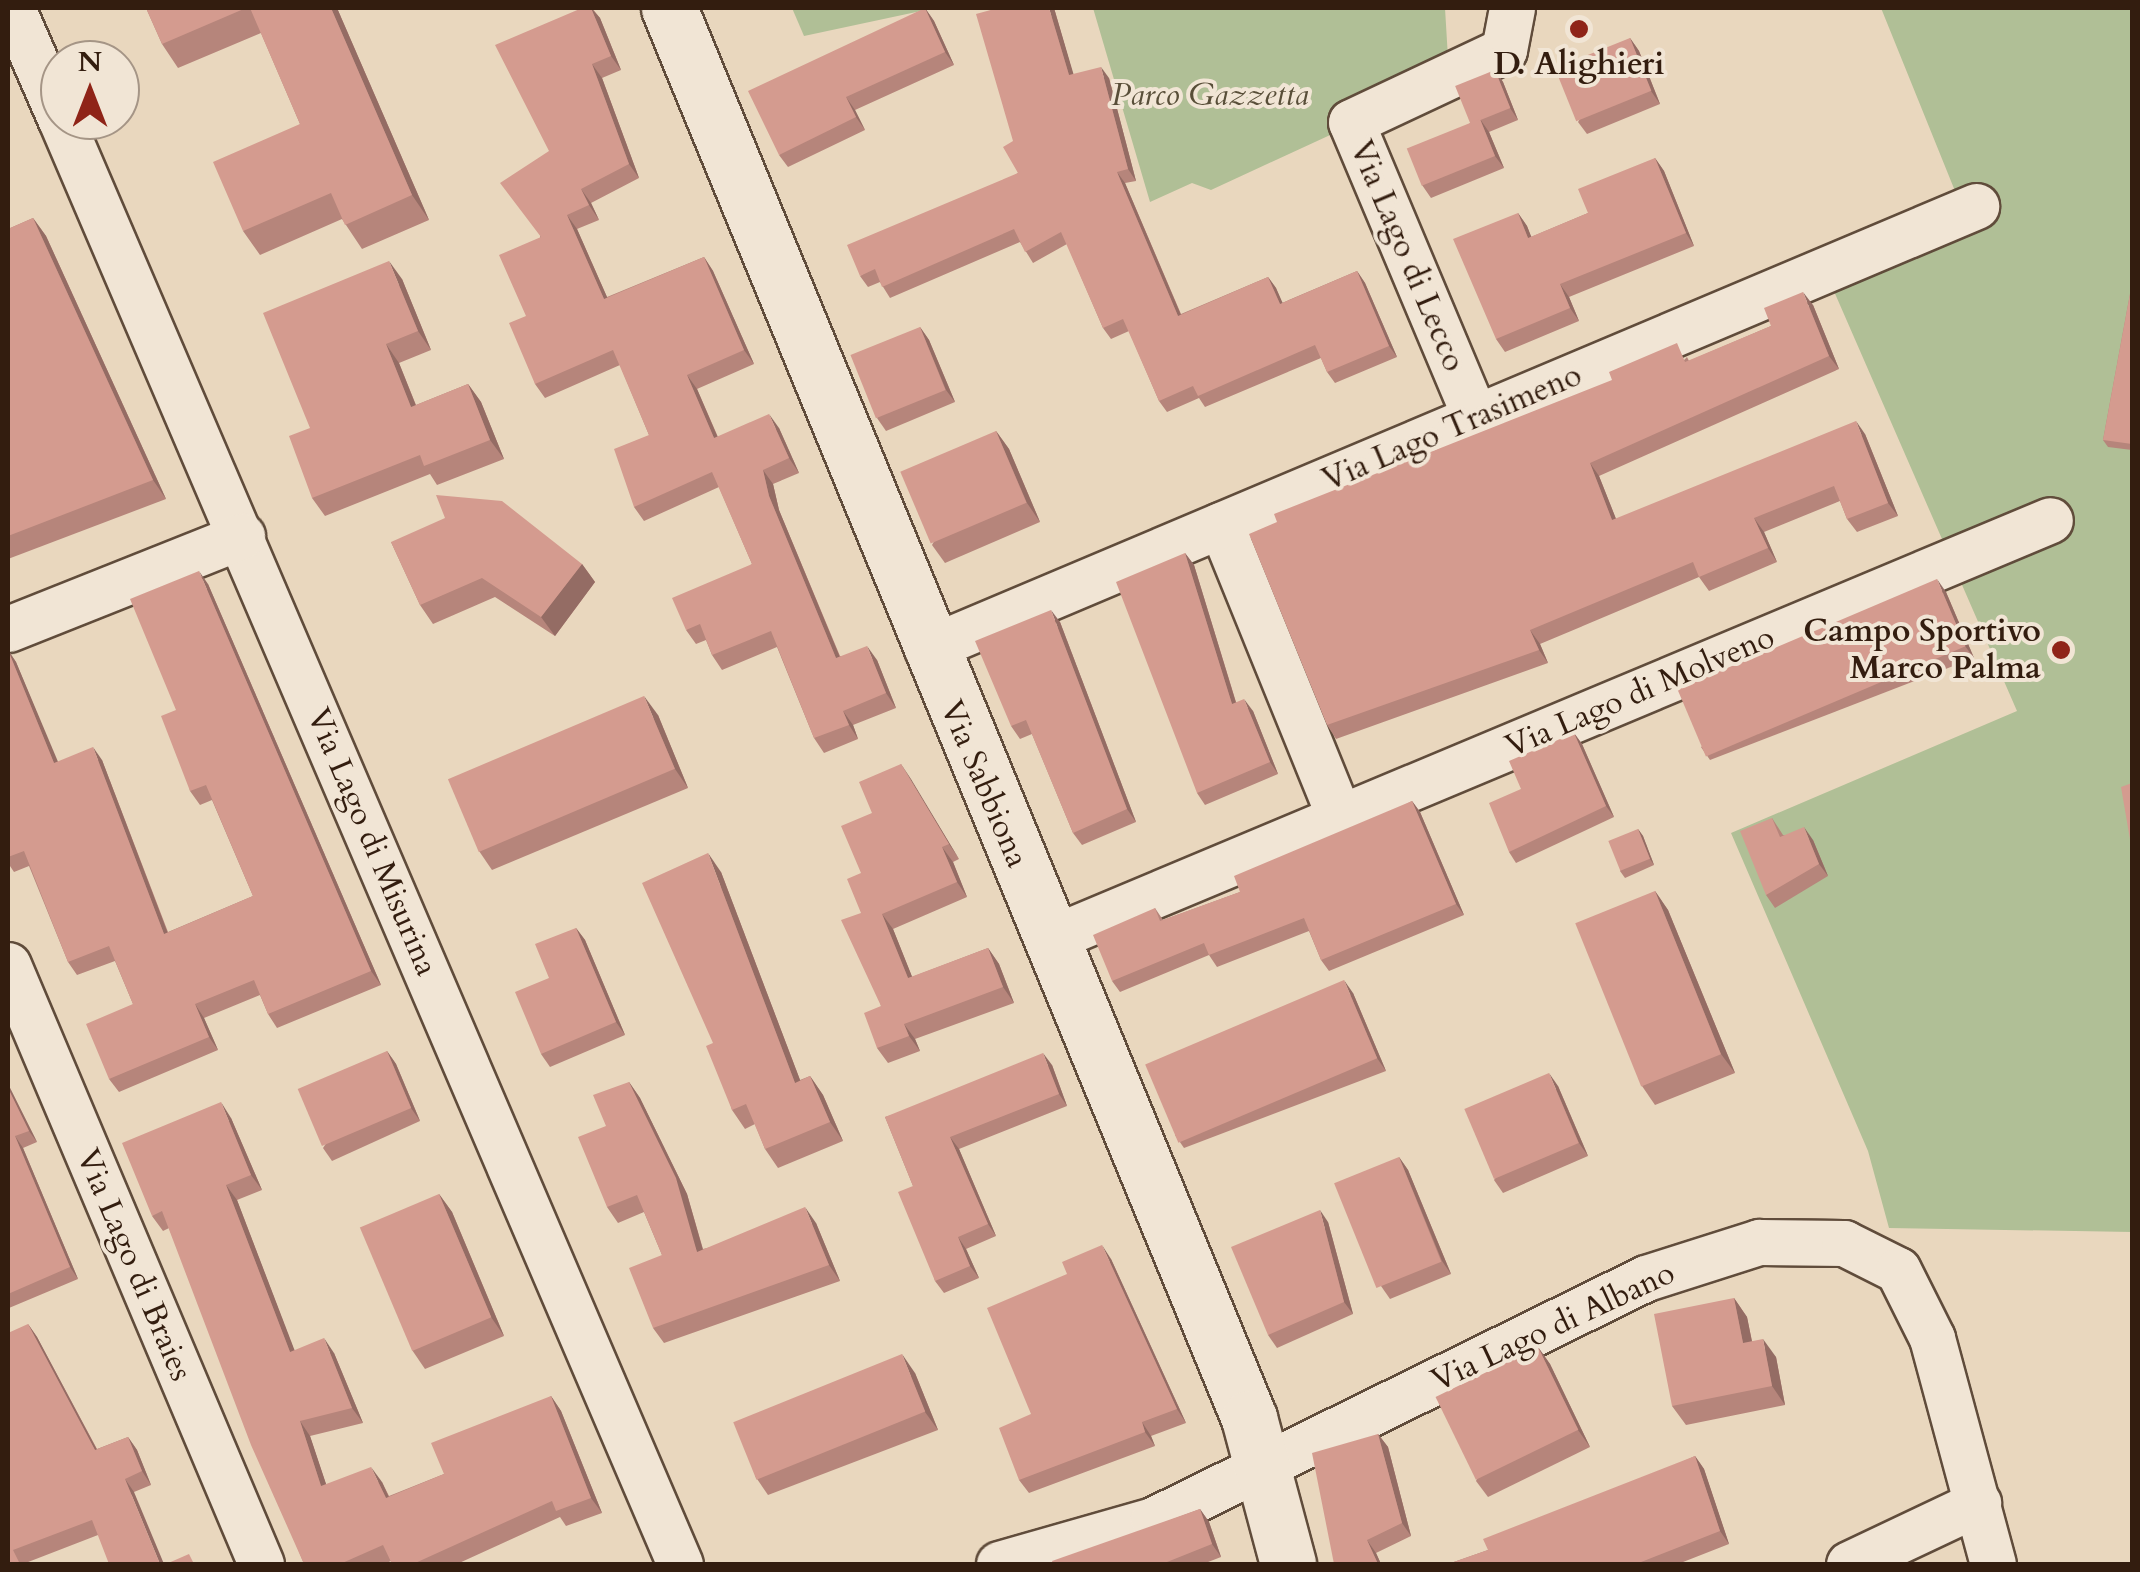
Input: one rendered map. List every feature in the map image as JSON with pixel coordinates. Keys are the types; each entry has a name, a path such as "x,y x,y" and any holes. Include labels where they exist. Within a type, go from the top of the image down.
{"street":[{"name":"Via Lago di Misurina","path":"12,8 40,73"},
{"name":"Via Sabbiona","path":"668,8 927,649 1266,1464 1288,1564"},
{"name":"Via Lago di Lecco","path":"1476,418 1352,122 1504,50 1512,8"},
{"name":"Via Lago di Misurina","path":"69,140 680,1564"},
{"name":"Via Lago Trasimeno","path":"927,649 1976,206"},
{"name":"Via Lago di Molveno","path":"1050,939 2050,520"},
{"path":"1221,525 1340,818"},
{"path":"8,628 242,536"},
{"name":"Via Lago di Braies","path":"8,965 261,1564"},
{"name":"Via Lago di Albano","path":"1266,1464 1646,1278 1759,1242 1844,1244 1898,1270 1932,1338 1993,1564"},
{"path":"999,1564 1153,1520 1266,1464"},
{"path":"1849,1564 1978,1503"}],"green space":[{"path":"792,8 935,8 804,36"},
{"name":"Parco Gazzetta","path":"1093,8 1445,8 1448,58 1341,130 1211,190 1192,183 1150,202"},
{"name":"Campo Sportivo Marco Palma","path":"1881,8 2132,8 2132,1232 1889,1228 1868,1151 1731,833 2017,711 1816,250 1955,191"}],"building":[{"path":"146,8 246,8 162,44"},
{"path":"250,8 331,8 412,195 345,225 331,193 243,231 213,162 300,124"},
{"path":"582,8 591,8 611,56 592,64 629,164 581,189 589,205 567,215 604,299 704,257 744,350 687,375 714,438 769,414 789,458 763,470 769,496 836,658 867,646 886,693 843,711 849,725 814,738 771,631 712,655 700,624 686,630 672,598 752,564 712,472 634,507 614,449 649,435 613,350 535,384 509,323 526,316 499,255 541,237 500,183 549,151 495,45"},
{"path":"925,8 945,52 846,97 856,117 779,155 748,91"},
{"path":"998,8 1049,8 1069,75 1101,67 1128,169 1117,172 1178,316 1268,277 1280,304 1357,271 1389,346 1327,372 1315,345 1198,396 1193,386 1159,401 1123,319 1103,328 1061,232 1025,252 1014,229 882,287 875,269 860,276 847,245 1018,173 1003,147 1013,141 976,14"},
{"path":"1630,38 1651,91 1576,121 1555,68"},
{"path":"1495,70 1510,108 1470,124 1455,86"},
{"path":"1480,119 1495,156 1422,186 1407,149"},
{"path":"1655,158 1686,233 1560,284 1570,308 1496,339 1453,239 1518,213 1528,238 1588,213 1578,189"},
{"path":"33,218 153,480 8,536 8,229"},
{"path":"389,261 418,331 386,344 411,407 468,384 490,440 424,466 420,455 312,498 289,436 310,428 263,313"},
{"path":"2132,283 2132,444 2103,440"},
{"path":"1803,292 1829,356 1590,463 1612,520 1856,421 1888,503 1847,519 1834,486 1754,518 1768,548 1699,577 1693,562 1530,630 1539,650 1327,725 1249,534 1277,522 1274,514 1612,380 1609,372 1677,343 1685,362 1771,326 1764,308"},
{"path":"920,327 945,390 876,418 850,355"},
{"path":"996,431 1026,503 931,543 900,472"},
{"path":"436,495 502,501 582,564 541,617 482,578 420,605 391,542 445,518"},
{"path":"1185,553 1232,704 1244,699 1270,762 1197,793 1116,582"},
{"path":"199,571 371,971 268,1014 254,980 195,1004 209,1037 109,1079 86,1024 133,1004 109,946 68,962 24,851 8,857 8,650 54,763 93,747 164,934 253,896 206,785 190,791 161,716 176,710 130,599"},
{"path":"1937,579 1966,646 1706,756 1677,689"},
{"path":"1051,610 1127,809 1073,833 1026,720 1011,726 975,641"},
{"path":"644,696 675,769 479,852 448,779"},
{"path":"1574,733 1606,806 1509,852 1489,803 1521,789 1509,761"},
{"path":"901,764 949,844 942,847 957,882 882,914 908,978 988,948 1003,987 904,1024 909,1036 877,1048 864,1013 881,1006 841,920 861,913 847,879 861,873 841,826 872,813 859,782"},
{"path":"2132,783 2132,851 2121,787"},
{"path":"1412,801 1456,904 1321,960 1304,918 1209,955 1204,943 1112,981 1093,935 1155,908 1160,921 1240,892 1234,876"},
{"path":"1772,818 1780,837 1804,827 1819,864 1766,895 1740,831"},
{"path":"1638,829 1650,859 1620,871 1608,841"},
{"path":"708,853 795,1083 810,1076 830,1122 765,1149 746,1104 732,1110 706,1046 713,1043 642,883"},
{"path":"1655,891 1721,1054 1641,1086 1575,923"},
{"path":"576,928 616,1022 541,1054 515,992 549,978 535,944"},
{"path":"1344,980 1377,1058 1178,1143 1145,1064"},
{"path":"387,1051 411,1108 322,1146 298,1089"},
{"path":"1043,1053 1059,1094 950,1137 988,1224 958,1237 970,1266 935,1281 898,1192 913,1186 885,1117"},
{"path":"1549,1073 1579,1143 1494,1179 1464,1109"},
{"path":"629,1082 676,1178 697,1252 805,1207 829,1265 653,1328 629,1268 662,1255 637,1195 607,1207 578,1137 606,1126 593,1095"},
{"path":"8,1088 29,1131 15,1136 70,1267 8,1294"},
{"path":"221,1102 251,1175 226,1185 290,1352 324,1338 352,1408 300,1421 321,1486 371,1467 386,1498 444,1474 431,1443 551,1396 591,1498 556,1511 552,1501 413,1564 392,1564 383,1545 340,1564 304,1564 251,1445 162,1211 152,1216 122,1143"},
{"path":"1399,1157 1441,1262 1376,1288 1334,1183"},
{"path":"439,1194 491,1317 412,1351 360,1228"},
{"path":"1320,1210 1344,1302 1268,1335 1231,1247"},
{"path":"1102,1245 1177,1409 1142,1422 1145,1432 1019,1480 999,1428 1031,1414 987,1308 1067,1274 1062,1262"},
{"path":"1734,1298 1743,1343 1763,1339 1772,1386 1672,1406 1654,1314"},
{"path":"28,1324 95,1450 128,1437 142,1471 125,1479 160,1564 109,1564 92,1520 13,1550 20,1564 8,1564 8,1333"},
{"path":"1538,1347 1578,1430 1476,1480 1436,1397"},
{"path":"902,1354 925,1411 756,1480 733,1422"},
{"path":"1378,1434 1402,1523 1367,1540 1378,1564 1334,1564 1312,1453"},
{"path":"1695,1456 1720,1531 1636,1564 1448,1564 1488,1550 1483,1539"},
{"path":"1200,1509 1212,1544 1162,1564 1053,1564 1052,1561"},
{"path":"189,1554 194,1564 166,1564"}],"place":[{"name":"D. Alighieri","path":"1579,29"},
{"name":"Campo Sportivo Marco Palma","path":"2061,650"}]}
